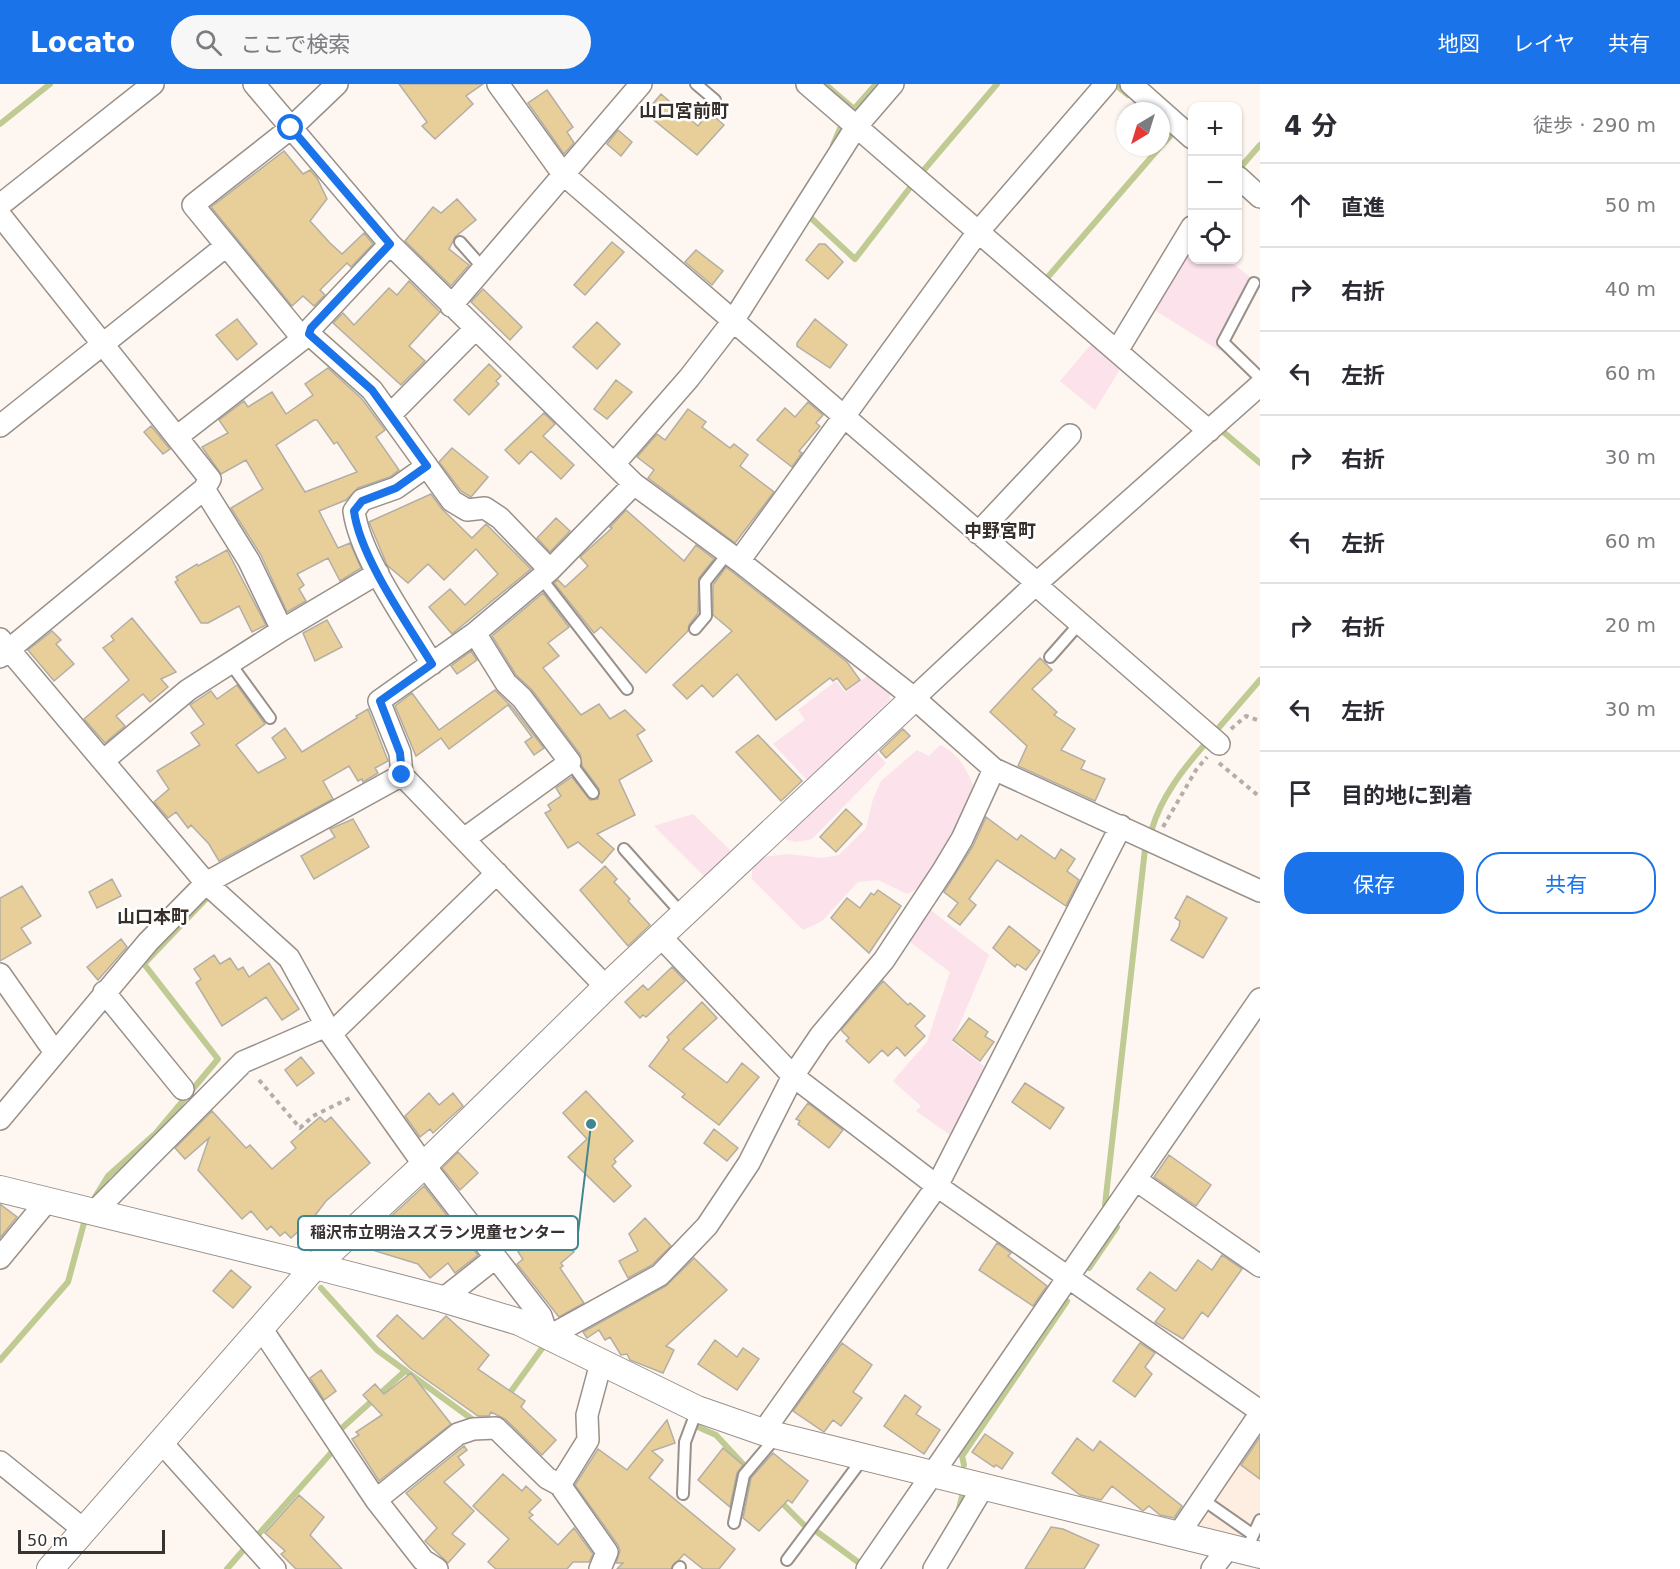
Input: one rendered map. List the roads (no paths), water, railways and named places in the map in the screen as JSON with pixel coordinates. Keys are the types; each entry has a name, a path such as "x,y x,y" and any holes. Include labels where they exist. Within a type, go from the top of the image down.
{"street":[{"path":"0,205 153,84"},
{"path":"254,84 390,244 634,484 733,557 914,698 994,769 1260,891"},
{"path":"337,84 291,128 193,205 306,337 372,390 452,501 467,510 485,508 500,518 546,574"},
{"path":"498,84 563,174 1037,584 1214,750"},
{"path":"451,306 641,84"},
{"path":"807,84 1209,430"},
{"path":"614,464 689,378 733,321 856,127 893,84"},
{"path":"733,557 843,416 978,232 1106,84"},
{"path":"1131,84 1188,134"},
{"path":"1242,181 1260,197"},
{"path":"0,216 178,436 210,479 204,489 3,649 103,761 206,884 289,958 329,1030 424,1165 541,1316 548,1337"},
{"path":"1117,351 1188,234"},
{"path":"178,436 306,337 311,328 390,244"},
{"path":"0,426 226,246"},
{"path":"390,416 475,329"},
{"path":"50,1569 315,1266 424,1165 606,987 914,698 1037,584 1260,386"},
{"path":"978,532 1070,435"},
{"path":"427,466 396,488 362,501 354,511 359,532 378,573 432,664"},
{"path":"606,987 402,775 400,753 380,701 475,633 546,574 634,484"},
{"path":"204,489 249,561 282,630"},
{"path":"103,761 188,690 282,630 378,573"},
{"path":"464,839 570,762 522,698 506,683 475,633"},
{"path":"548,1337 660,1275 707,1226 749,1163 793,1076 820,1036 884,960 932,887 962,839 994,769"},
{"path":"0,1119 104,992 148,942 206,884 402,775"},
{"path":"770,1434 937,1186 1121,826"},
{"path":"94,1212 243,1062 329,1030 497,873"},
{"path":"660,936 793,1076 937,1186 1260,1412 1178,1534"},
{"path":"0,974 54,1051"},
{"path":"104,992 183,1089"},
{"path":"867,1569 1136,1180 1252,1027 1260,999"},
{"path":"1136,1180 1260,1266"},
{"path":"0,1189 315,1266 443,1299 519,1322 697,1409 770,1434 1178,1534 1247,1547"},
{"path":"0,1258 47,1200"},
{"path":"443,1299 495,1258"},
{"path":"261,1328 376,1500 425,1566"},
{"path":"560,1485 588,1440 586,1415 601,1363"},
{"path":"376,1500 458,1434 473,1429 496,1428 547,1478 560,1485 607,1552 600,1569"},
{"path":"161,1442 275,1569"},
{"path":"0,1462 84,1530"},
{"path":"934,1569 983,1486"},
{"path":"1212,1569 1247,1547"}],"lane":[{"path":"696,84 715,100"},
{"path":"460,242 483,268"},
{"path":"1254,283 1222,342 1260,378"},
{"path":"695,629 706,616 705,582 733,557"},
{"path":"546,574 627,689"},
{"path":"1050,657 1080,623"},
{"path":"230,663 270,718"},
{"path":"570,762 593,793"},
{"path":"624,849 683,915"},
{"path":"683,1494 685,1442 697,1409"},
{"path":"734,1523 744,1475 770,1434"},
{"path":"787,1560 864,1457"},
{"path":"1202,1499 1247,1547 1260,1520"}],"waterway":[{"path":"0,124 50,84"},
{"path":"825,84 854,109 876,84"},
{"path":"923,171 997,84"},
{"path":"1117,86 1128,95"},
{"path":"833,145 842,124"},
{"path":"1170,136 1173,133"},
{"path":"1242,166 1260,145"},
{"path":"1047,278 1152,156"},
{"path":"811,218 855,259 912,185"},
{"path":"1221,430 1260,463"},
{"path":"1215,732 1260,680"},
{"path":"1152,829 1167,794 1205,744"},
{"path":"1105,1205 1145,849"},
{"path":"95,1197 108,1176 156,1133 218,1059 144,964 206,899"},
{"path":"0,1360 68,1282 84,1223"},
{"path":"1089,1268 1117,1227 1115,1225"},
{"path":"321,1288 377,1350 476,1422"},
{"path":"964,1465 962,1456 1067,1301"},
{"path":"507,1397 543,1347"},
{"path":"342,1428 404,1372"},
{"path":"698,1427 716,1435 743,1464"},
{"path":"257,1536 331,1453"},
{"path":"959,1509 962,1496"},
{"path":"778,1499 806,1527"},
{"path":"816,1531 858,1562"},
{"path":"227,1569 246,1547"}],"place":[{"name":"稲沢市立明治スズラン児童センター","path":"591,1124"}],"district":[{"name":"山口宮前町","path":"684,111"},
{"name":"中野宮町","path":"1000,531"},
{"name":"山口本町","path":"153,917"}]}
